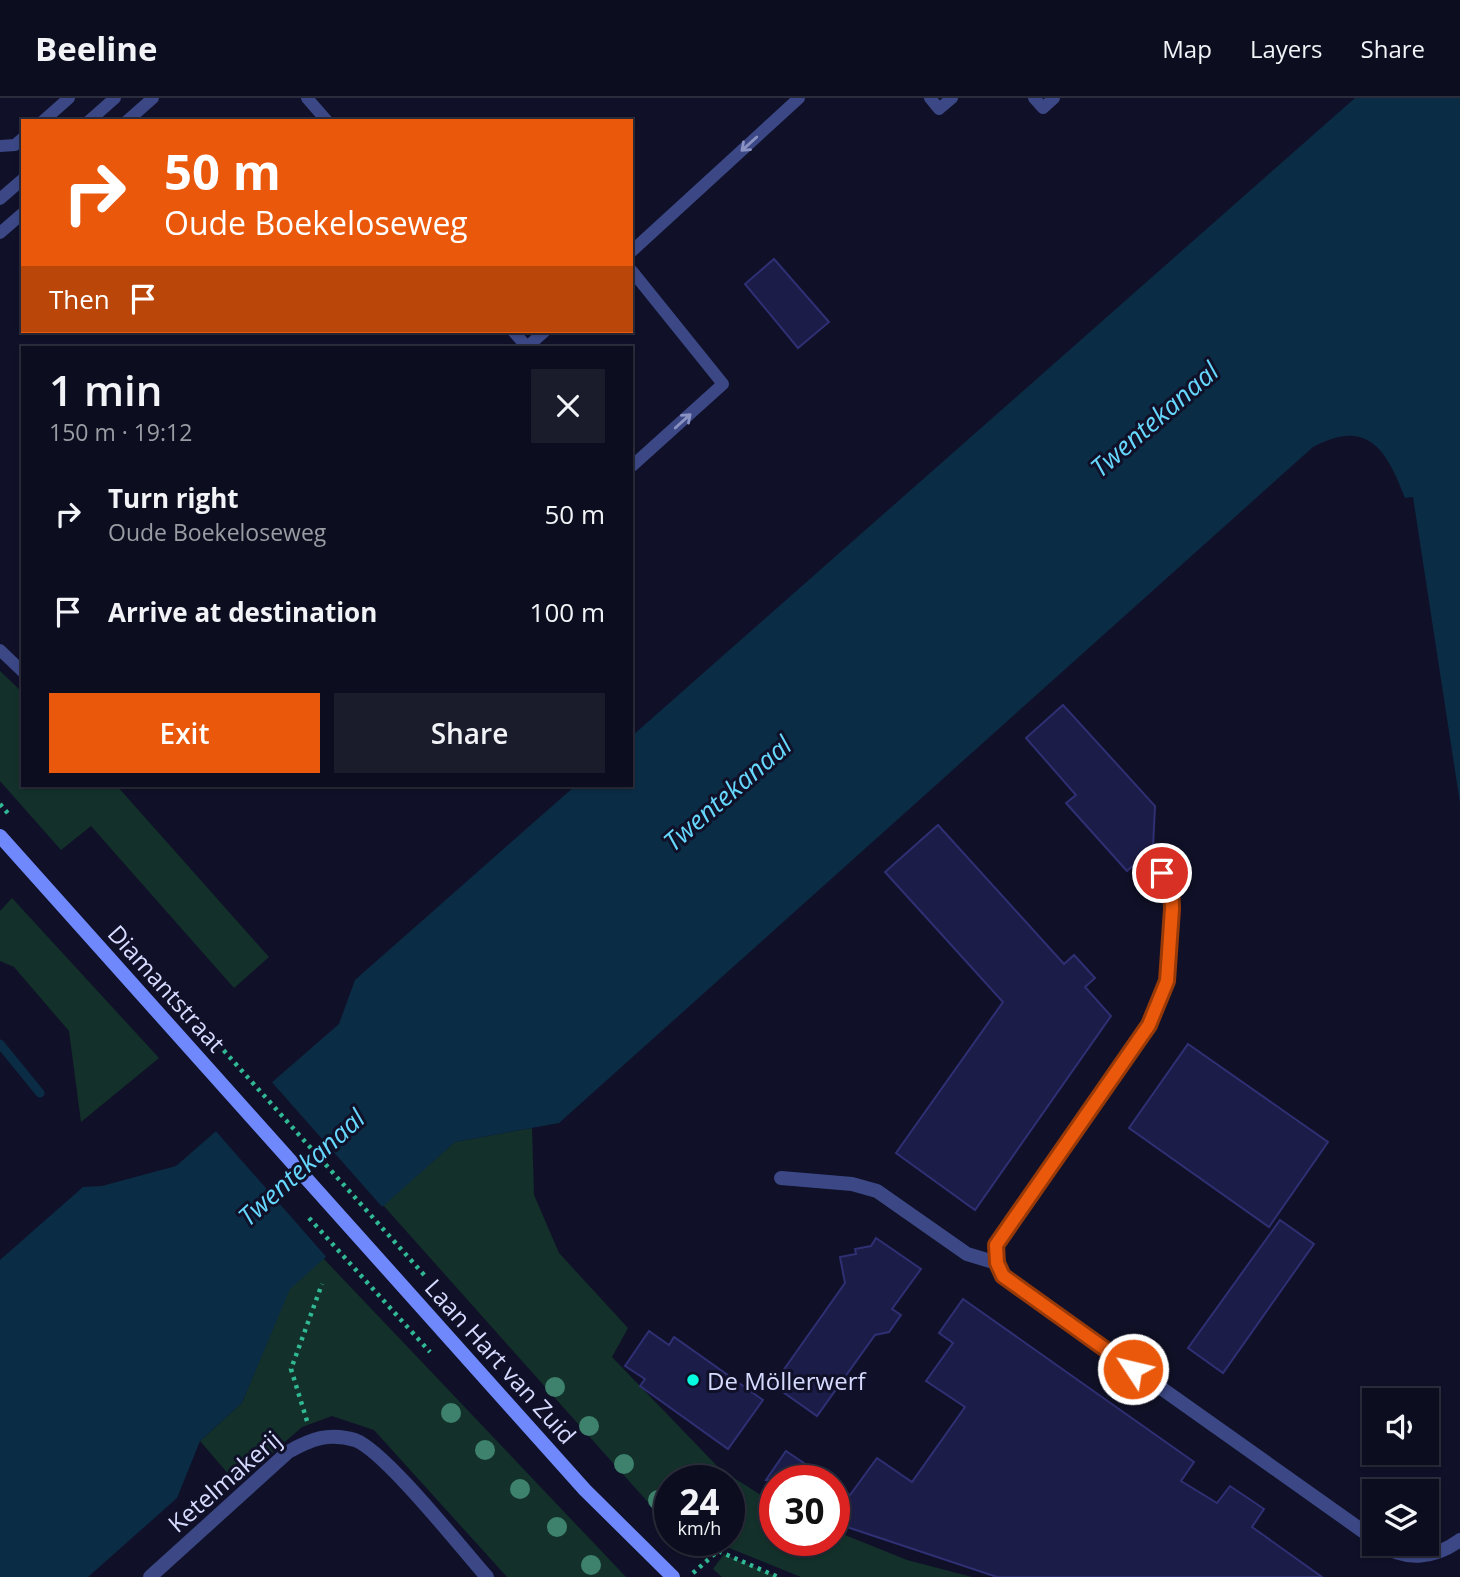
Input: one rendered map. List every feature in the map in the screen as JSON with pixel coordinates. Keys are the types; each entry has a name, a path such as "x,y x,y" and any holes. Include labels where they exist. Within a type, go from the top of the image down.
{"main road":[{"name":"Diamantstraat","path":"0,836 300,1171"},
{"name":"Laan Hart van Zuid","path":"300,1171 585,1490 673,1577"}],"street":[{"path":"1162,873 1171,883 1167,981 1149,1025 996,1245 997,1263 1003,1276 1362,1530"},
{"path":"782,1178 852,1184 877,1191 967,1254 997,1263"},
{"name":"Ketelmakerij","path":"150,1577 288,1452 312,1438 336,1436 358,1441 383,1460 487,1577"},
{"path":"1439,1552 1460,1540"}],"lane":[{"path":"45,119 69,98"},
{"path":"91,119 115,98"},
{"path":"129,119 153,98"},
{"path":"307,98 325,119"},
{"path":"633,250 799,98"},
{"path":"930,98 939,109 952,98"},
{"path":"1034,98 1043,108 1054,98"},
{"path":"0,146 16,145 21,140"},
{"path":"0,199 21,181"},
{"path":"0,233 21,215"},
{"path":"633,272 723,384 633,465"},
{"path":"528,346 543,333"},
{"path":"0,650 21,670"}],"path":[{"name":"Diamantstraat","path":"241,1068 395,1240"},
{"path":"307,1216 358,1273"},
{"path":"312,1438 291,1369 322,1284"},
{"path":"693,1573 718,1551 778,1577"}],"green space":[{"path":"0,671 21,691 21,787 118,787 269,957 234,988 91,826 61,850 0,781"},
{"path":"12,898 159,1058 81,1122 69,1031 14,967 0,961 0,911"},
{"path":"532,1128 534,1195 559,1253 628,1328 612,1357 716,1465 654,1465 654,1509 383,1205 455,1142"},
{"path":"323,1258 626,1577 507,1577 374,1430 332,1416 302,1427 237,1484 200,1441 242,1403 289,1289"},
{"path":"745,1485 759,1494 759,1556 850,1556 850,1537 907,1560 972,1577 801,1577 745,1554"},
{"path":"723,1556 729,1556 778,1577 722,1577 713,1569"}],"water":[{"name":"Twentekanaal","path":"1355,98 1460,98 1460,803 1413,497 1405,498 1390,465 1372,443 1361,437 1332,439 1313,447 559,1123 455,1142 290,1289 242,1403 200,1441 177,1498 88,1577 0,1577 0,1260 83,1187 102,1186 176,1166 339,1024 355,980 574,787 633,787 633,735"}],"pier":[{"path":"270,1080 384,1209 328,1259 214,1129"}],"building":[{"path":"774,259 829,322 798,348 745,284"},
{"path":"1063,705 1155,806 1153,847 1127,871 1066,803 1076,795 1026,738"},
{"path":"938,825 1064,964 1074,955 1095,978 1085,987 1111,1016 975,1210 896,1153 1003,1002 885,872"},
{"path":"1188,1044 1328,1142 1269,1227 1129,1128"},
{"path":"1280,1220 1314,1244 1223,1373 1188,1348"},
{"path":"876,1238 921,1269 892,1309 901,1315 889,1332 875,1335 817,1416 773,1385 845,1283 840,1257 856,1254 855,1249 871,1246"},
{"path":"963,1299 1194,1462 1181,1481 1217,1503 1230,1486 1264,1509 1252,1527 1322,1577 997,1577 850,1528 850,1495 877,1458 912,1482 965,1407 926,1381 953,1343 939,1333"},
{"path":"649,1331 669,1345 674,1337 763,1400 728,1449 640,1386 645,1379 625,1366"},
{"path":"786,1451 807,1465 776,1465"}],"waterway":[{"path":"0,1044 40,1093"}],"place":[{"name":"De Möllerwerf","path":"693,1380"}],"route":[{"path":"1133,1369 1003,1276 997,1263 996,1245 1149,1025 1167,981 1171,883 1162,873"}]}
